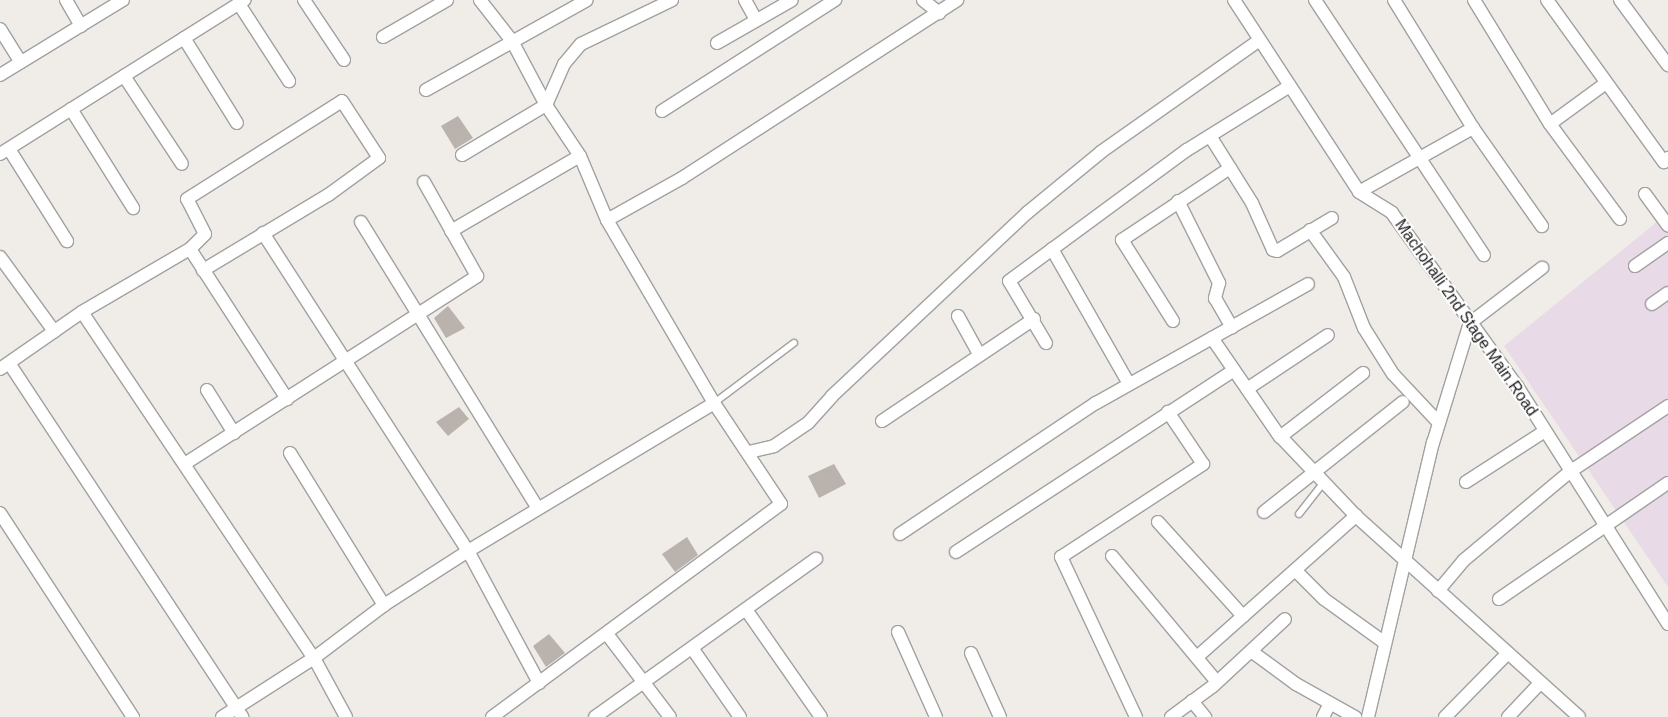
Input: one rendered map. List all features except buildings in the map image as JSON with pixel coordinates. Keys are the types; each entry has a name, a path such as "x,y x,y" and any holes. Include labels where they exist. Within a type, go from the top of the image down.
{"street":[{"path":"66,0 81,26"},
{"path":"0,75 122,0"},
{"path":"304,0 344,60"},
{"path":"383,37 447,0"},
{"path":"480,0 512,41 546,105 580,156 607,220 714,403 749,452 781,504 608,634 492,717"},
{"path":"426,90 587,0"},
{"path":"462,155 546,105 564,64 581,44 672,0"},
{"path":"745,0 756,20"},
{"path":"717,43 792,0"},
{"path":"662,111 835,0"},
{"path":"923,0 939,13"},
{"path":"607,220 682,178 957,0"},
{"name":"Machohalli 2nd Stage Main Road","path":"1234,0 1359,192 1392,213 1470,323 1545,431 1668,624"},
{"path":"1315,0 1419,160 1484,255"},
{"path":"1394,0 1473,128 1542,226"},
{"path":"1474,0 1550,124 1620,219"},
{"path":"1547,0 1664,162 1668,158"},
{"path":"1620,0 1668,65"},
{"path":"67,241 4,152 242,2 289,81"},
{"path":"0,29 21,62"},
{"path":"184,38 238,123"},
{"path":"749,452 774,446 808,423 832,396 1028,212 1101,152 1260,40"},
{"path":"124,76 182,164"},
{"path":"1550,124 1606,82"},
{"path":"1046,343 1034,319 1008,281 1210,136 1290,86"},
{"path":"204,270 328,194 379,158 342,101 187,199 205,234 190,249 82,312 4,366 239,713"},
{"path":"71,109 133,208"},
{"path":"1359,192 1473,128"},
{"path":"1210,136 1252,203 1273,250 1277,251 1332,218"},
{"path":"451,231 580,156"},
{"path":"1173,321 1122,240 1178,200 1230,168"},
{"path":"186,464 477,276 424,182"},
{"path":"1644,194 1668,226"},
{"path":"1178,200 1219,283 1214,298 1232,327"},
{"path":"361,222 537,507"},
{"path":"1310,230 1344,277 1364,328 1393,374 1438,423"},
{"path":"263,233 344,363 468,551 539,683"},
{"path":"1635,266 1668,243"},
{"path":"190,249 287,399"},
{"path":"1052,249 1129,384"},
{"path":"0,256 54,331"},
{"path":"1368,717 1438,423 1470,323 1542,268"},
{"path":"900,534 1081,412 1308,284"},
{"path":"1652,304 1668,293"},
{"path":"82,312 186,464 314,658 346,717"},
{"path":"958,316 979,354"},
{"path":"882,421 979,354 1034,319"},
{"path":"1247,389 1328,335"},
{"path":"1212,338 1280,437 1356,516 1579,717"},
{"path":"956,552 1234,370"},
{"path":"1280,437 1363,373"},
{"path":"207,390 234,433"},
{"path":"1264,512 1404,402"},
{"path":"222,717 239,713 384,605 468,551 537,507 639,451 714,403"},
{"path":"1438,591 1464,560 1571,471 1668,406"},
{"path":"1136,717 1061,557 1203,464 1168,412"},
{"path":"1466,482 1545,431"},
{"path":"290,453 384,605"},
{"path":"1499,599 1668,483"},
{"path":"0,514 133,717"},
{"path":"1197,658 1356,516"},
{"path":"1158,522 1243,616"},
{"path":"1112,556 1217,682"},
{"path":"595,717 747,611 816,559"},
{"path":"1295,570 1324,599 1385,644"},
{"path":"747,611 822,717"},
{"path":"1171,717 1217,682 1285,619"},
{"path":"898,632 936,717"},
{"path":"608,634 670,717"},
{"path":"692,648 740,717"},
{"path":"1251,651 1329,705 1355,717"},
{"path":"971,653 1000,717"},
{"path":"1445,717 1507,654"},
{"path":"1508,717 1540,683"},
{"path":"1192,701 1205,717"},
{"path":"1323,717 1329,705"}],"lane":[{"path":"714,403 794,343"},
{"path":"1299,514 1324,482"}],"shaded area":[{"path":"1668,213 1668,587 1504,346"}]}
